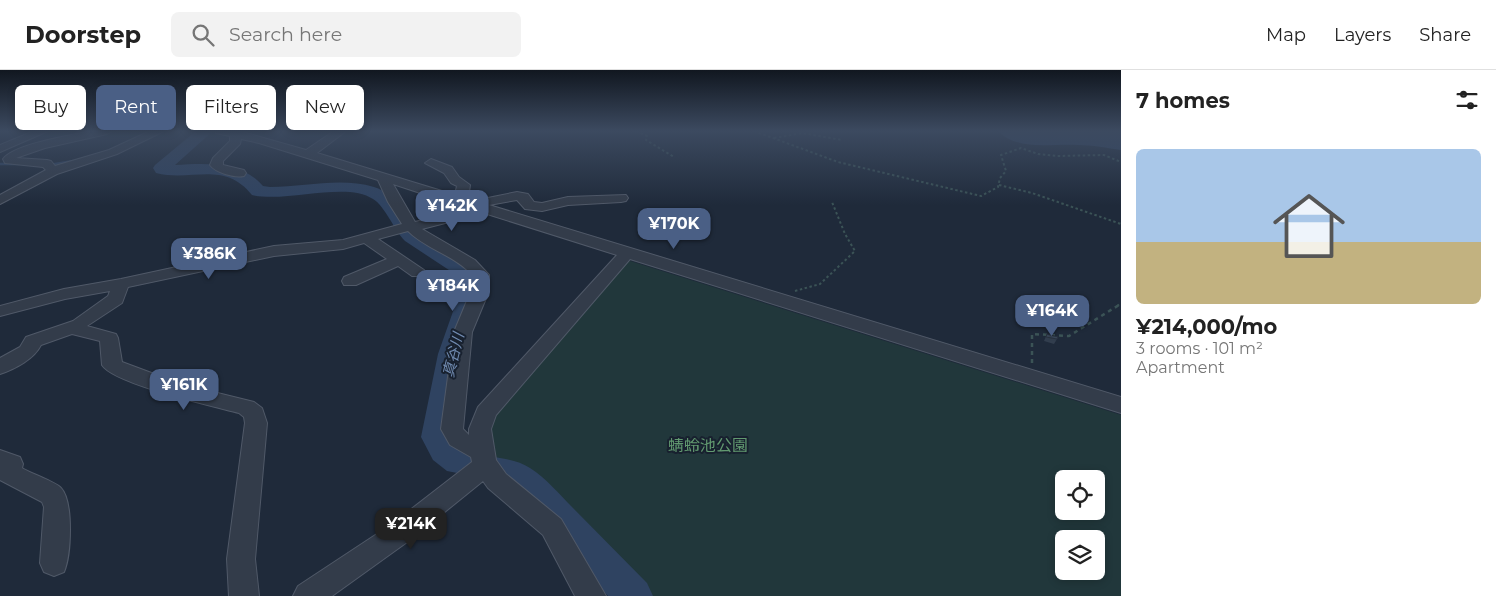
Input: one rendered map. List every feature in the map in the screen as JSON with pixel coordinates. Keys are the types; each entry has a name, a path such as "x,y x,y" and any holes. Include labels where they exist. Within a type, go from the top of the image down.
{"street":[{"path":"0,200 53,171 103,156"},
{"path":"222,156 217,160 216,165 240,173"},
{"path":"313,156 1121,405"},
{"path":"7,160 47,164 53,171"},
{"path":"431,163 448,170 455,180 464,185 473,205"},
{"path":"383,177 392,196 412,226 422,237 474,266 481,275 480,290 464,332 452,429 458,439 483,458 497,481 552,527 591,596"},
{"path":"0,185 27,186"},
{"path":"0,311 64,294 121,284 274,251 343,244 412,226 473,205 517,196 523,197 530,206 542,207 568,201 621,198"},
{"path":"366,238 418,273"},
{"path":"483,458 480,428 486,412 628,252"},
{"path":"350,281 399,260"},
{"path":"0,367 28,351 33,341 78,325 116,299 121,284"},
{"path":"78,325 76,329 109,338 112,365 120,370 176,390 246,407 254,414 256,423 241,559 244,596"},
{"path":"308,596 401,532 483,458"},
{"path":"0,459 11,464 8,472 52,495 58,507 54,563"}],"path":[{"path":"818,156 972,195 986,194 998,185 1000,178 1006,172 1001,156"},
{"path":"1053,156 1078,156"},
{"path":"1105,156 1121,162"},
{"path":"998,185 1032,193 1121,224"},
{"path":"772,297 820,284 855,251 845,234 832,202"},
{"path":"1032,378 1032,334 1069,336 1121,303"}],"green space":[{"name":"蜻蛉池公園","path":"630,261 1121,415 1121,596 643,596 537,483 524,472 497,462 491,438 495,415 622,262"}],"building":[{"path":"1047,334 1058,337 1057,339 1046,337"}],"waterway":[{"name":"真谷川","path":"177,156 161,168 162,170 215,169 228,171 250,181 258,191 295,192 345,187 370,191 386,200 399,222 412,237 457,264 472,276 473,286 451,354 436,437 444,452 458,462 505,470 519,477 537,493 633,596"},
{"path":"49,165 73,161"},
{"path":"0,164 19,164"}]}
